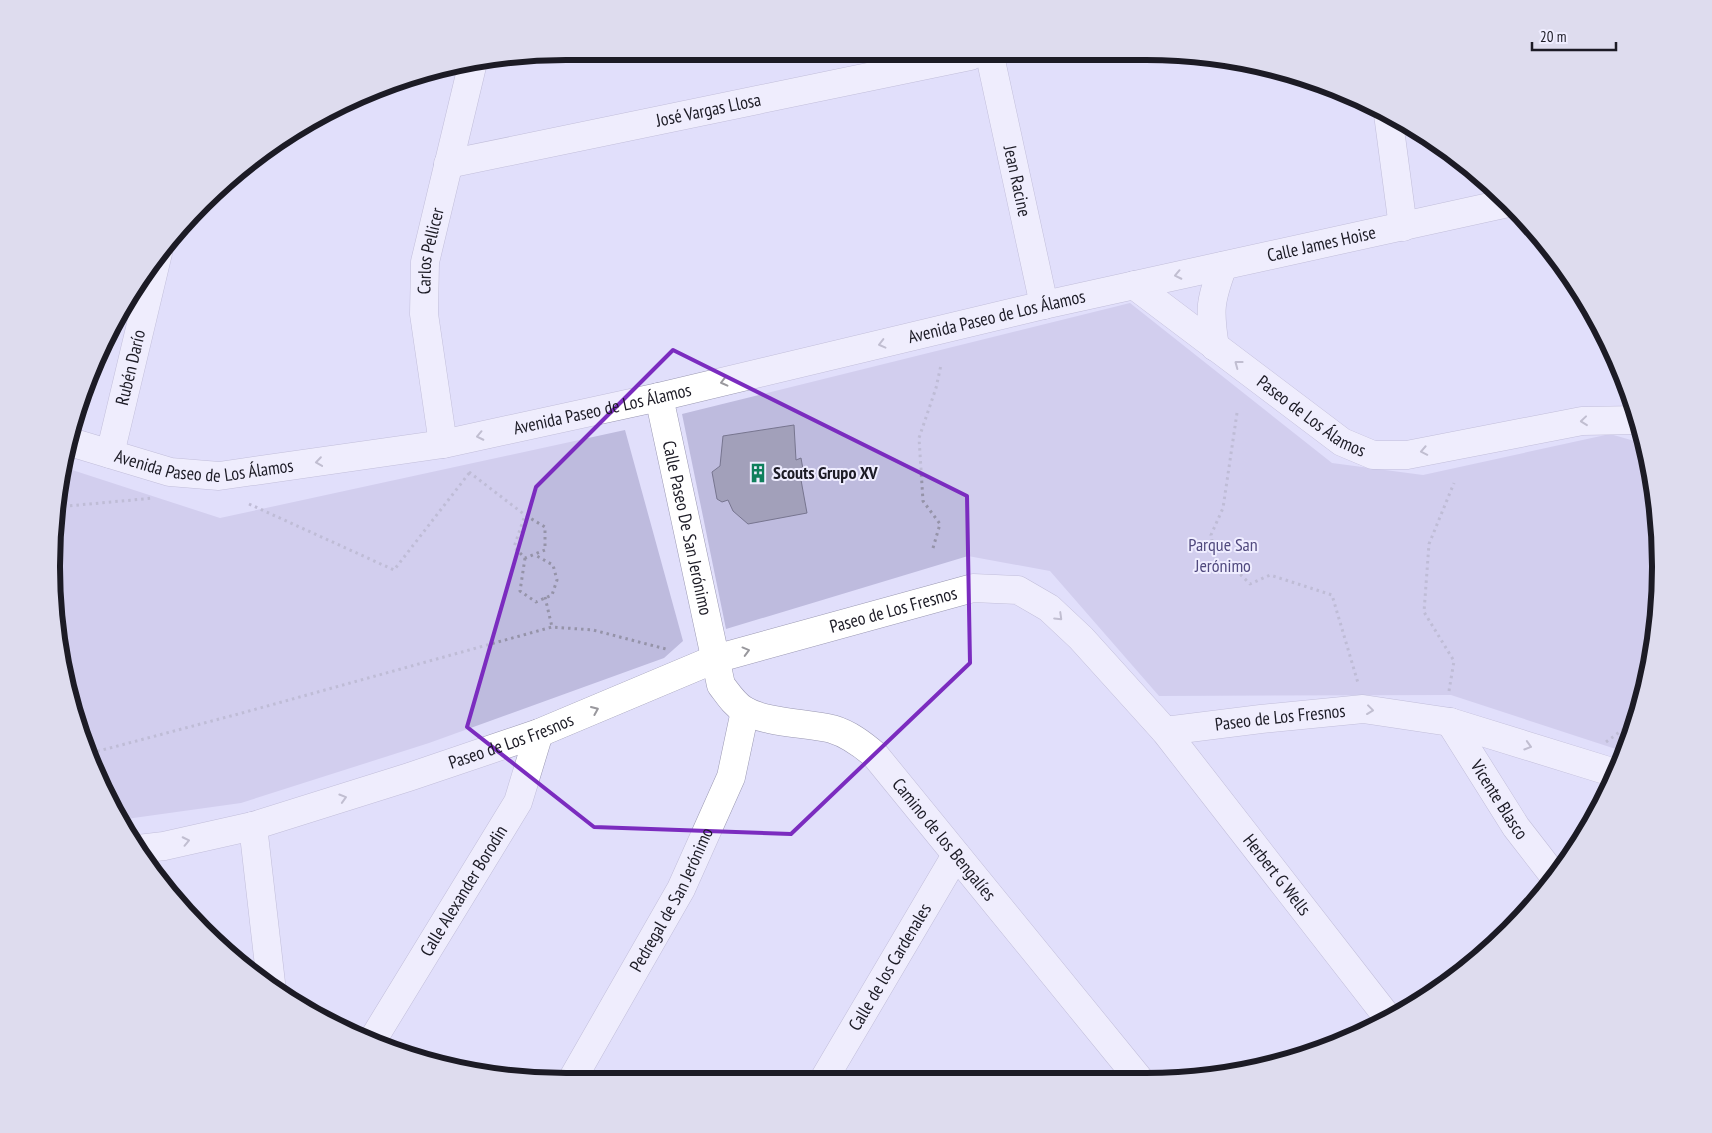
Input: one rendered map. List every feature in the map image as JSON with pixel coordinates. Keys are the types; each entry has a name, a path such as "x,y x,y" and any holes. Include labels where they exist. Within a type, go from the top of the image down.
{"street":[{"name":"José Vargas Llosa","path":"448,164 951,60"},
{"name":"Jean Racine","path":"991,60 1044,305"},
{"name":"Carlos Pellicer","path":"443,444 424,314 425,262 471,69"},
{"path":"1389,123 1403,226"},
{"name":"Calle James Hoise","path":"1134,285 1500,205"},
{"path":"1215,347 1210,311 1212,294 1223,266"},
{"name":"Rubén Darío","path":"110,454 153,275"},
{"name":"Avenida Paseo de Los Álamos","path":"75,443 170,472 219,476 443,444 659,397 1134,285"},
{"name":"Paseo de Los Álamos","path":"1134,285 1342,442 1373,455 1406,455 1582,421 1630,419"},
{"name":"Calle Paseo De San Jerónimo","path":"659,397 715,659"},
{"name":"Paseo de Los Fresnos","path":"145,848 164,846 253,826 409,777 539,733 715,659 973,588 1018,590 1049,608 1081,638 1165,732 1262,719 1363,709 1450,722 1608,771"},
{"name":"Camino de los Bengalíes","path":"715,659 721,685 732,700 745,711 770,719 832,730 855,738 875,755 1134,1073"},
{"name":"Pedregal de San Jerónimo","path":"576,1073 681,889 731,777 745,711"},
{"name":"Vicente Blasco","path":"1450,722 1516,827 1550,871"},
{"name":"Herbert G Wells","path":"1165,732 1384,1013"},
{"name":"Calle Alexander Borodin","path":"376,1035 518,802 539,733"},
{"path":"253,826 270,977"},
{"name":"Calle de los Cardenales","path":"828,1073 956,855"}],"path":[{"path":"933,548 940,524 923,501 919,438 936,388 941,365"},
{"path":"1237,413 1223,508 1211,535 1216,564 1236,570 1250,584 1270,575 1332,596 1357,677 1363,709"},
{"path":"443,444 470,472 525,515 545,527 545,550 525,558"},
{"path":"249,504 394,570 470,472"},
{"path":"1449,691 1454,661 1424,612 1429,544 1454,483"},
{"path":"63,506 155,498"},
{"path":"525,515 514,547 525,558"},
{"path":"525,558 520,591 536,602 552,595 557,580 553,565 534,555"},
{"path":"545,597 552,627"},
{"path":"96,752 552,627 593,630 666,649"}],"highlighted area":[{"path":"673,350 967,496 970,663 791,834 594,827 467,727 536,487"}],"green space":[{"name":"Parque San Jerónimo","path":"1130,303 1332,463 1423,475 1610,434 1636,442 1648,500 1652,566 1648,633 1635,698 1617,749 1451,695 1159,696 1050,571 968,556 726,629 682,414"},
{"path":"625,430 683,641 664,658 429,743 241,803 127,819 112,791 87,729 77,698 64,633 61,600 61,533 64,500 70,469 220,518"}],"building":[{"name":"Scouts Grupo XV","path":"794,425 796,460 801,458 804,475 801,480 807,513 748,524 733,511 728,500 722,502 717,499 712,472 720,466 723,436"}],"place":[{"name":"Scouts Grupo XV","path":"758,473"}]}
